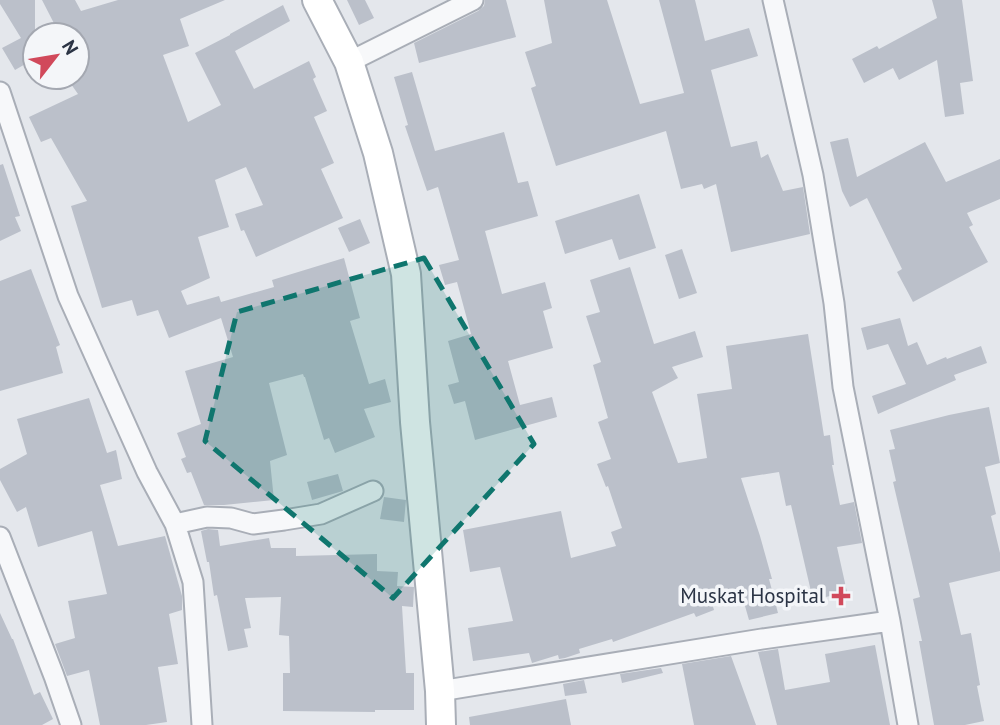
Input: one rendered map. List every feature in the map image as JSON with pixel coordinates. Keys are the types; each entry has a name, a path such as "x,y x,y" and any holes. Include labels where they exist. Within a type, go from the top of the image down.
{"main road":[{"path":"317,0 349,62 378,153 406,274 415,422 441,725"}],"street":[{"path":"349,62 473,0"},
{"path":"774,0 813,175 834,303 843,387 908,725"},
{"path":"0,92 68,296 147,472 175,524 193,582 202,725"},
{"path":"175,524 207,517 231,518 253,524 321,514 373,491"},
{"path":"0,537 71,725"},
{"path":"440,691 890,621"}],"highlighted area":[{"path":"424,258 534,444 393,598 205,441 237,312"}],"building":[{"path":"0,0 35,0 35,21 21,21 21,38"},
{"path":"42,0 75,0 81,11 118,0 225,0 180,19 189,46 163,55 188,122 221,105 195,53 283,5 290,21 235,51 254,89 309,61 316,77 313,79 327,111 314,117 334,163 321,169 343,218 256,257 235,214 263,205 246,167 215,180 229,227 198,237 210,278 181,291 187,305 219,296 221,302 274,287 272,280 344,258 360,318 350,321 369,384 385,379 391,402 364,409 375,437 335,453 329,438 324,440 303,374 269,383 287,455 270,461 274,500 204,505 191,472 187,473 181,459 186,457 177,433 201,424 185,371 233,357 221,318 169,338 158,310 137,316 132,300 102,308 71,206 87,201 51,138 41,142 29,117 78,94 76,91 91,91 91,21 53,21"},
{"path":"347,0 365,0 374,18 359,25"},
{"path":"485,0 506,0 516,37 419,63 414,43 478,11 484,6"},
{"path":"544,0 607,0 640,104 684,93 659,0 695,0 705,41 749,28 758,56 711,70 731,147 757,141 761,158 768,154 783,191 803,187 810,234 731,252 716,184 704,189 702,184 681,189 666,131 556,166 531,88 536,86 525,52 552,43"},
{"path":"932,0 962,0 973,81 960,83 964,114 945,117 937,60 899,80 893,68 864,83 852,59 877,46 879,49 937,18"},
{"path":"21,38 21,67 15,70 2,48"},
{"path":"412,72 435,151 504,132 518,183 528,181 538,216 485,231 502,294 545,282 552,308 543,311 553,348 508,361 520,405 552,397 557,417 475,440 465,401 454,404 448,385 459,382 448,341 471,334 457,282 445,285 439,265 459,260 438,187 427,191 405,126 408,125 394,77"},
{"path":"848,138 857,177 925,142 946,182 1000,159 1000,199 967,213 973,225 969,227 988,262 913,302 897,272 902,269 867,198 850,207 842,191 830,142"},
{"path":"3,164 20,216 15,217 21,231 0,241 0,165"},
{"path":"639,194 656,248 619,260 612,239 565,254 555,221"},
{"path":"360,219 370,243 349,252 338,228"},
{"path":"682,249 697,293 679,299 665,255"},
{"path":"630,267 654,344 695,331 703,357 672,367 678,378 652,392 678,463 707,458 697,394 732,389 726,346 808,334 824,436 830,435 832,465 840,505 854,502 862,543 837,547 847,592 813,600 791,505 786,506 779,472 741,478 772,579 769,579 778,613 749,620 741,592 711,600 714,610 696,617 694,613 613,642 612,639 579,649 580,653 565,658 559,659 558,655 532,663 529,653 473,661 468,628 513,621 500,567 470,572 463,530 561,511 571,558 616,546 611,532 622,528 608,486 606,487 597,464 611,459 598,422 608,418 593,365 601,362 586,316 600,312 590,280"},
{"path":"31,269 60,345 56,347 63,373 0,391 0,281"},
{"path":"900,318 908,346 917,342 927,365 981,346 987,363 954,375 956,380 878,414 872,396 906,384 888,344 867,350 861,328"},
{"path":"89,398 107,453 116,450 122,479 100,485 118,546 165,536 182,596 182,610 169,614 178,664 158,667 167,722 100,725 89,670 67,676 55,644 75,638 68,601 107,594 92,531 38,547 26,507 17,512 0,480 0,469 27,454 17,419"},
{"path":"989,407 1000,463 985,467 996,514 991,516 1000,553 1000,571 949,583 961,635 971,633 984,721 965,725 934,725 913,599 920,597 893,482 896,481 889,450 895,449 890,430"},
{"path":"338,474 343,491 312,500 307,482"},
{"path":"384,497 406,500 404,522 380,519"},
{"path":"218,530 220,546 269,538 271,548 296,548 296,556 377,554 377,571 398,572 397,586 414,587 413,607 402,606 406,673 414,673 414,710 283,711 283,673 290,673 289,636 279,635 281,597 245,598 251,628 244,629 248,647 228,651 201,531"},
{"path":"0,613 34,695 40,692 53,719 42,725 0,725"},
{"path":"875,645 890,725 777,725 758,652 778,649 785,690 830,682 825,654"},
{"path":"731,656 756,725 694,725 682,664"},
{"path":"661,668 663,673 622,683 620,674"},
{"path":"584,680 587,693 565,696 563,684"},
{"path":"566,699 571,725 470,725 469,717"}],"place":[{"name":"Muskat Hospital","path":"841,596"}]}
